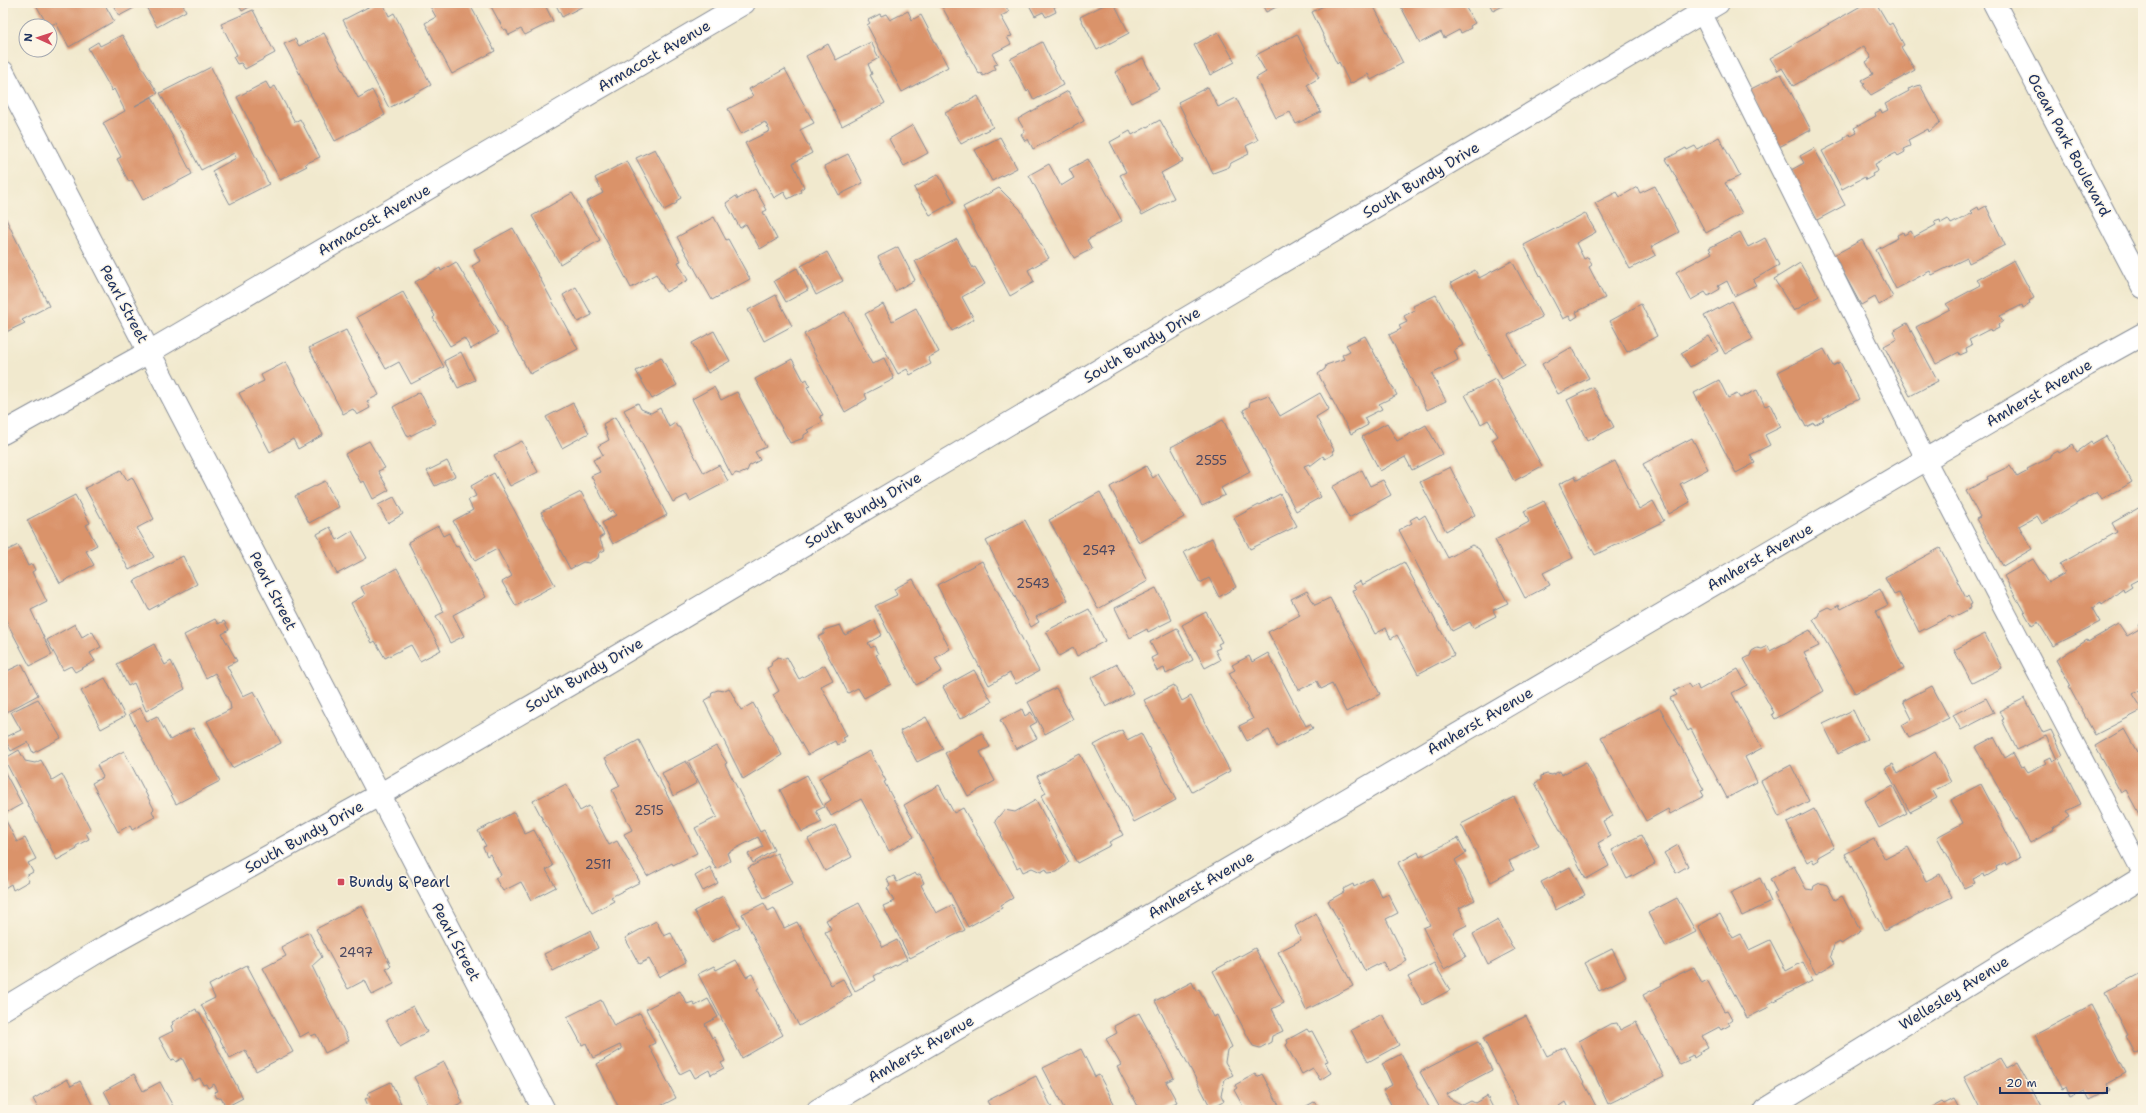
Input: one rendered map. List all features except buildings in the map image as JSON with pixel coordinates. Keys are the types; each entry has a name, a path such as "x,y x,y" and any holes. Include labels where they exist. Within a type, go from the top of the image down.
{"street":[{"name":"Armacost Avenue","path":"3,433 149,352 744,3"},
{"name":"Ocean Park Boulevard","path":"1994,3 2143,287"},
{"name":"South Bundy Drive","path":"3,1009 102,949 379,795 1706,6"},
{"name":"Pearl Street","path":"3,72 544,1110"},
{"name":"Amherst Avenue","path":"818,1110 2143,334"},
{"name":"Wellesley Avenue","path":"1765,1110 2143,876"}],"lane":[{"path":"1706,6 1926,460 2143,876"}],"place":[{"name":"Bundy & Pearl","path":"341,882"}]}
